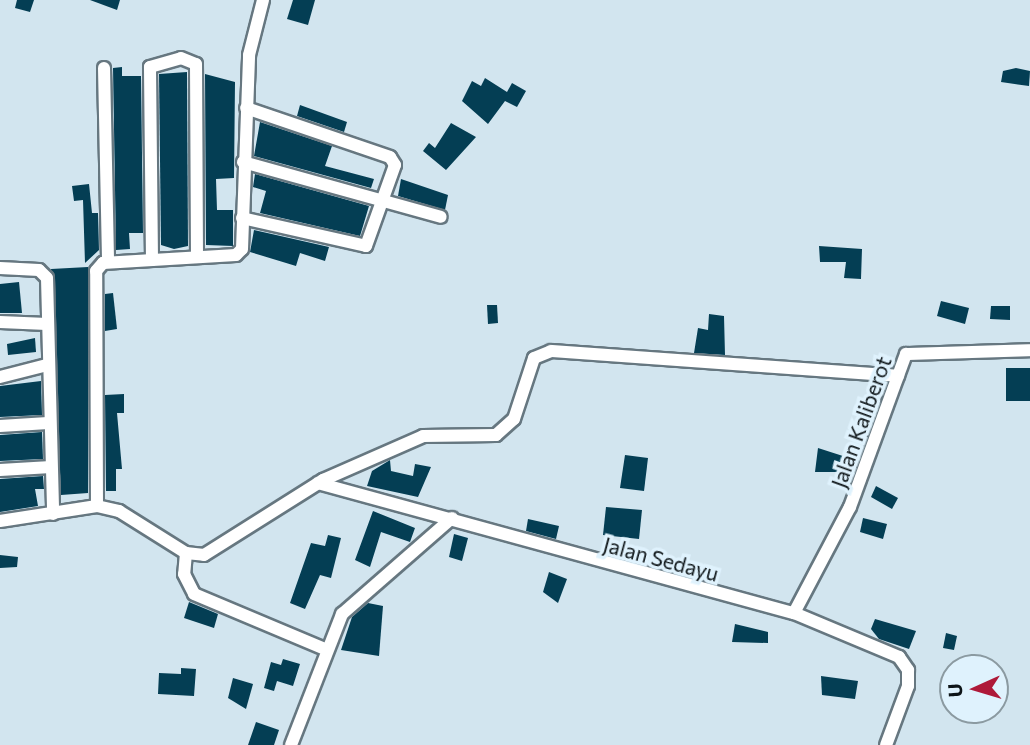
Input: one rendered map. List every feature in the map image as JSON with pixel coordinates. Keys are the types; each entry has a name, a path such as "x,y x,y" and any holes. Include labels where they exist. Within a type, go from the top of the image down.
{"street":[{"path":"97,506 96,271 108,262 240,253 248,55 263,0"},
{"path":"152,260 150,67 181,58 195,64 197,257"},
{"path":"104,68 108,262"},
{"path":"242,218 359,247 369,240 395,165 390,158 246,108"},
{"path":"243,162 442,217"},
{"path":"0,268 46,276 48,423 53,514"},
{"path":"0,323 47,324"},
{"name":"Jalan Kaliberot","path":"794,613 850,507 906,354 1030,350"},
{"path":"0,534 5,522 97,506 118,511 186,553 220,547 318,484 430,433 496,435 514,419 534,358 551,351 898,376"},
{"path":"0,377 47,365"},
{"path":"0,426 48,423"},
{"path":"0,470 51,467"},
{"name":"Jalan Sedayu","path":"318,484 452,518 529,545 794,613 899,657 908,670 886,745"},
{"path":"291,745 325,649 342,614 452,518"},
{"path":"186,553 184,575 194,594 325,649"}],"building":[{"path":"17,0 34,0 30,12 15,8"},
{"path":"90,0 120,0 117,10"},
{"path":"293,0 315,0 308,25 287,19"},
{"path":"122,67 122,76 141,76 143,233 129,233 130,249 116,250 113,68"},
{"path":"1016,68 1030,71 1029,86 1001,82 1003,71"},
{"path":"187,72 188,246 174,249 161,245 159,74"},
{"path":"205,74 235,82 234,178 216,179 217,210 233,210 233,246 206,245"},
{"path":"485,78 507,92 512,83 526,91 517,107 505,101 488,124 462,101 472,81 481,86"},
{"path":"300,105 347,122 344,132 297,116"},
{"path":"260,122 332,146 325,166 374,179 371,188 254,156"},
{"path":"451,123 476,137 446,170 423,151 429,143 435,148"},
{"path":"255,174 369,206 360,236 260,213 266,191 253,187"},
{"path":"401,179 448,195 445,210 398,196"},
{"path":"89,184 92,213 98,213 99,250 85,263 83,200 74,201 72,186"},
{"path":"254,230 329,247 325,261 300,253 296,266 250,252"},
{"path":"819,246 862,249 861,279 844,278 846,262 820,262"},
{"path":"88,267 88,493 61,495 51,269"},
{"path":"19,282 22,313 0,313 0,284"},
{"path":"113,293 117,329 105,331 105,294"},
{"path":"941,301 969,308 965,324 937,316"},
{"path":"487,305 497,305 498,323 488,324"},
{"path":"991,306 1010,306 1010,320 990,319"},
{"path":"709,314 724,316 725,355 694,353 698,328 708,330"},
{"path":"35,338 36,352 8,355 7,344"},
{"path":"1006,368 1030,368 1030,401 1006,401"},
{"path":"41,381 42,415 0,417 0,386"},
{"path":"124,394 124,413 117,413 122,469 116,469 116,491 106,491 105,395"},
{"path":"42,432 43,459 0,461 0,435"},
{"path":"818,448 846,457 845,472 815,472"},
{"path":"625,455 648,458 644,491 620,488"},
{"path":"390,460 391,471 413,476 415,464 431,467 418,497 367,486 372,471"},
{"path":"43,476 44,489 35,489 38,506 0,512 0,479"},
{"path":"876,486 898,498 892,509 871,497"},
{"path":"606,507 642,510 639,539 603,535"},
{"path":"373,511 415,528 410,542 381,532 370,567 355,560"},
{"path":"863,518 887,524 883,539 860,532"},
{"path":"528,519 559,526 556,539 526,531"},
{"path":"454,534 468,538 462,561 449,557"},
{"path":"328,535 341,538 331,578 320,575 305,609 290,603 311,543 325,546"},
{"path":"0,555 18,557 17,567 0,568"},
{"path":"549,572 567,579 558,603 543,592"},
{"path":"189,602 218,614 214,628 184,618"},
{"path":"368,603 383,606 379,656 341,650 352,617"},
{"path":"875,619 916,631 909,649 879,639 871,629"},
{"path":"735,624 768,632 768,643 732,642"},
{"path":"946,633 957,636 954,650 943,648"},
{"path":"283,659 300,664 293,686 277,681 274,691 264,688 271,662 281,665"},
{"path":"181,668 196,669 194,696 158,694 159,673 181,674"},
{"path":"821,676 858,681 855,699 822,695"},
{"path":"233,678 253,684 246,709 228,698"},
{"path":"256,722 279,730 274,745 248,745"}]}
